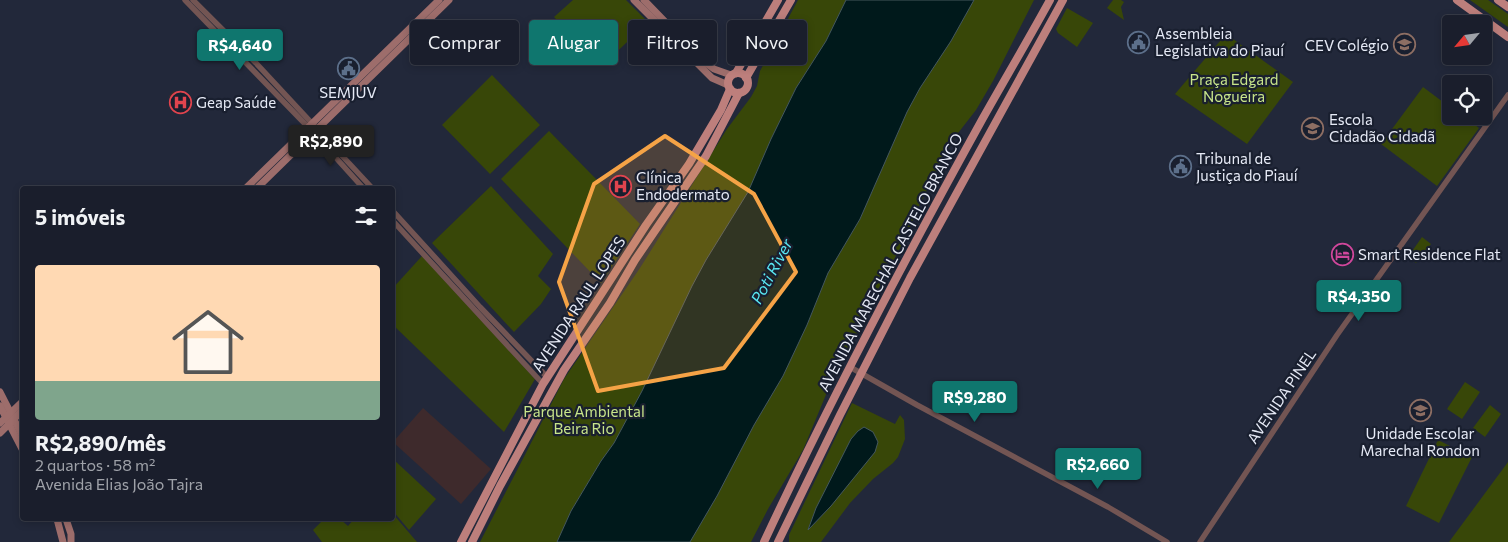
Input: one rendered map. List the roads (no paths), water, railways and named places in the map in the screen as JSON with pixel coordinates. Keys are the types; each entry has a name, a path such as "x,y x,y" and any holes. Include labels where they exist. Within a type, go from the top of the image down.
{"main road":[{"path":"259,186 439,0"},
{"path":"248,186 449,0"},
{"path":"634,0 712,78 736,92 746,87 746,78 791,0"},
{"path":"644,0 703,61 714,69 744,75 746,78"},
{"path":"729,87 728,80 734,74 778,0"},
{"name":"AVENIDA MARECHAL CASTELO BRANCO","path":"764,542 812,440 850,367 982,119 1050,0"},
{"name":"AVENIDA MARECHAL CASTELO BRANCO","path":"778,542 861,373 1063,0"},
{"path":"1457,0 1508,36"},
{"path":"1498,0 1508,7"},
{"name":"AVENIDA RAUL LOPES","path":"461,542 545,380 646,224 689,164 721,110 729,87"},
{"name":"AVENIDA RAUL LOPES","path":"472,542 500,486 564,370 610,303 663,218 706,156 739,92"},
{"path":"916,243 926,250"},
{"path":"564,370 565,362 575,346 575,341 572,339"},
{"path":"0,392 20,444"},
{"path":"0,433 20,405"},
{"path":"0,406 20,431"},
{"path":"0,423 20,412"},
{"path":"812,440 825,446"},
{"path":"58,521 63,542"},
{"path":"67,521 71,542"}],"street":[{"path":"185,0 370,186"},
{"path":"194,0 256,62 361,186"},
{"name":"AVENIDA PINEL","path":"1200,542 1336,336 1508,96"},
{"path":"395,213 545,380"},
{"path":"395,223 545,380"},
{"path":"850,367 1108,507 1167,542"}],"water":[{"name":"Poti River","path":"846,0 974,0 907,112 860,219 828,273 807,325 783,376 690,542 557,542 571,511 614,443 642,391 692,286 748,192 796,88 826,41"},
{"path":"864,427 873,432 878,442 875,452 831,506 808,530 816,508 851,439"}],"place":[{"name":"Assembleia Legislativa do Piauí","path":"1139,42"},
{"name":"CEV Colégio","path":"1405,45"},
{"name":"SEMJUV","path":"348,69"},
{"name":"Geap Saúde","path":"180,102"},
{"name":"Escola Cidadão Cidadã","path":"1313,128"},
{"name":"Tribunal de Justiça do Piauí","path":"1180,167"},
{"name":"Clínica Endodermato","path":"620,186"},
{"name":"Smart Residence Flat","path":"1342,254"},
{"name":"Unidade Escolar Marechal Rondon","path":"1420,410"}],"park label":[{"name":"Praça Edgard Nogueira","path":"1234,88"},
{"name":"Parque Ambiental Beira Rio","path":"584,420"}]}
